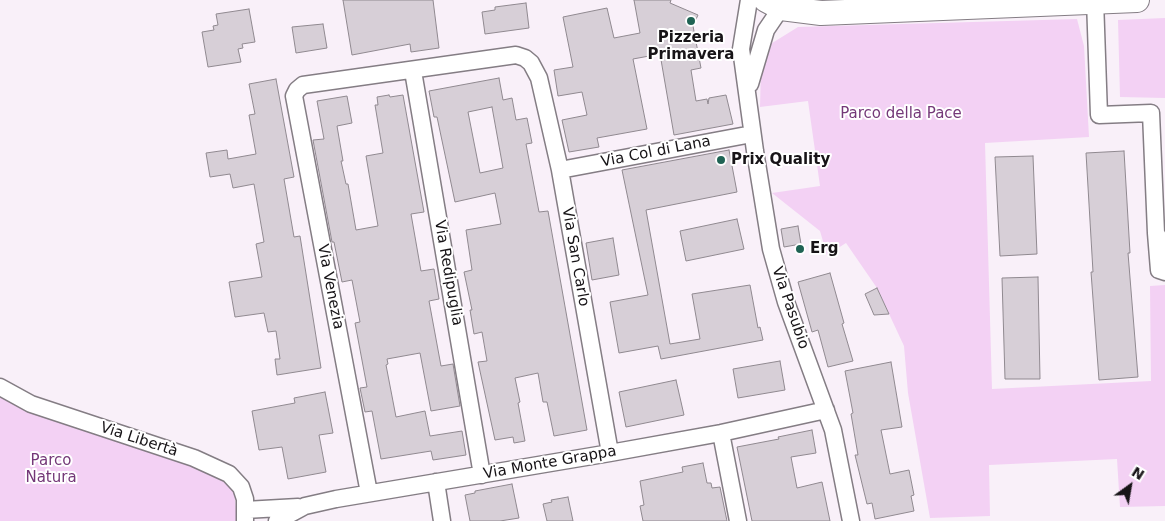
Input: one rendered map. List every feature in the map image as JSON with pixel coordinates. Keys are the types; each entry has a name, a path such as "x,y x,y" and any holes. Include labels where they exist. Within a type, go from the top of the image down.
{"street":[{"name":"Via Pasubio","path":"749,0 741,49 748,91 752,134 771,249 786,302 834,430 850,521"},
{"path":"748,91 774,4 821,12 1137,0"},
{"path":"1095,1 1099,115 1151,113 1159,270 1165,272"},
{"name":"Via San Carlo","path":"413,70 516,55 525,58 531,63 539,78 560,170 610,453"},
{"name":"Via Venezia","path":"369,493 294,96 303,85 413,70"},
{"name":"Via Redipuglia","path":"413,70 482,475"},
{"name":"Via Col di Lana","path":"560,170 752,134"},
{"path":"1156,233 1165,248"},
{"name":"Via Libertà","path":"0,388 31,404 194,458 230,474 241,487 245,499 245,515"},
{"name":"Via Monte Grappa","path":"277,521 305,506 369,493 721,433 826,410"},
{"path":"721,433 738,521"},
{"path":"436,482 442,521"},
{"path":"245,515 305,506"}],"green space":[{"path":"1165,18 1165,98 1120,97 1118,20"},
{"name":"Parco della Pace","path":"1077,19 1084,46 1089,137 985,143 992,389 1151,381 1150,286 1165,285 1165,506 1120,507 1117,459 989,465 990,516 930,518 908,393 904,346 877,288 846,243 827,255 820,231 772,193 820,186 808,101 760,107 761,66 769,45 798,27"},
{"name":"Parco Natura","path":"0,394 219,474 234,490 237,521 0,521"}],"building":[{"path":"343,0 433,0 439,48 411,52 410,44 352,55"},
{"path":"634,0 671,0 670,3 698,15 693,26 701,68 691,70 696,101 707,99 708,104 709,98 726,95 733,124 674,135 660,54 633,59 647,129 597,138 599,147 569,152 562,120 587,115 582,92 558,96 554,70 573,67 563,17 607,8 614,38 640,33"},
{"path":"526,3 529,28 485,34 482,12 495,10 495,7"},
{"path":"249,9 255,42 242,44 243,48 238,49 241,62 208,67 202,32 214,30 213,26 218,25 216,14"},
{"path":"323,24 327,48 296,53 292,27"},
{"path":"499,78 503,100 512,98 516,120 527,118 532,143 526,144 539,212 548,211 587,430 554,436 547,402 543,402 538,373 515,378 525,441 514,443 513,437 495,440 478,362 487,361 482,332 474,334 470,310 472,310 464,272 472,270 466,230 501,224 495,193 455,202 437,117 434,117 429,91","holes":["492,107 503,168 480,173 468,112"]},
{"path":"276,79 294,177 284,179 294,237 300,236 321,368 277,375 275,359 280,359 276,331 268,332 264,313 235,317 229,282 262,277 256,244 264,242 254,184 233,188 230,174 210,177 206,153 227,150 228,159 256,154 249,115 255,114 249,84"},
{"path":"389,95 390,97 403,95 424,212 411,214 421,271 434,269 439,299 429,301 441,366 453,364 460,406 431,411 420,353 387,359 388,364 386,365 396,417 425,411 430,436 462,431 466,455 433,460 431,451 381,459 372,411 365,412 360,388 367,387 355,323 360,322 352,280 342,282 334,242 332,242 313,140 324,139 317,101 347,96 352,123 337,126 343,161 341,161 346,184 348,184 356,230 378,226 366,156 383,153 375,105 378,105 377,97"},
{"path":"729,150 737,192 646,210 670,344 700,339 692,294 750,285 758,328 760,327 763,340 661,359 658,346 619,353 610,302 648,295 622,170"},
{"path":"1124,151 1130,253 1128,253 1138,377 1099,380 1091,272 1093,272 1086,153"},
{"path":"1033,156 1037,254 1000,256 995,157"},
{"path":"737,219 744,249 686,261 680,231"},
{"path":"798,226 801,244 784,247 781,229"},
{"path":"613,238 619,275 592,280 586,243"},
{"path":"830,273 853,361 828,367 818,330 812,332 798,282"},
{"path":"1038,277 1040,379 1005,379 1002,278"},
{"path":"877,288 889,314 874,315 865,294"},
{"path":"780,361 785,390 738,398 733,369"},
{"path":"891,362 902,427 881,430 890,474 909,470 914,495 911,496 914,511 875,519 872,503 867,504 855,455 858,455 845,371"},
{"path":"676,380 684,415 626,427 619,392"},
{"path":"325,392 333,433 319,435 326,472 288,479 282,447 259,450 252,411 295,403 294,398"},
{"path":"812,430 816,453 791,457 797,488 822,482 830,521 752,521 737,447"},
{"path":"703,463 707,483 711,483 712,488 720,487 727,521 643,521 640,506 644,505 640,481 683,472 682,467"},
{"path":"512,484 519,518 500,521 470,521 465,495 475,493 475,491"},
{"path":"568,497 573,521 547,521 543,504 552,502 551,500"}],"place":[{"name":"Pizzeria Primavera","path":"691,21"},
{"name":"Prix Quality","path":"721,160"},
{"name":"Erg","path":"800,249"}]}
